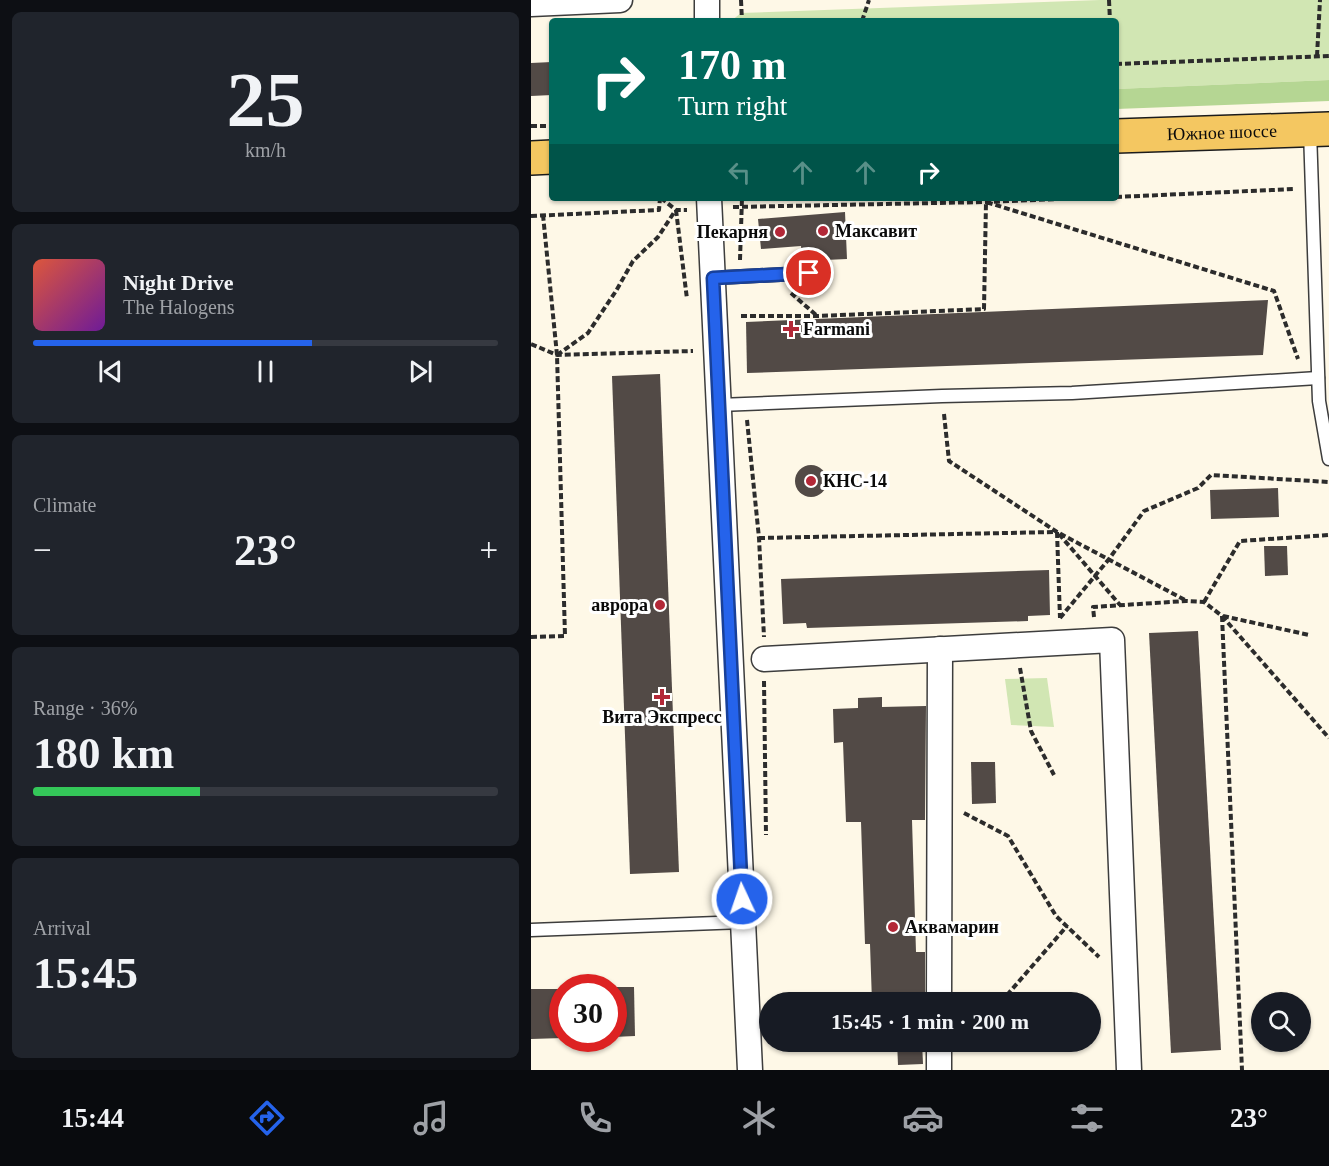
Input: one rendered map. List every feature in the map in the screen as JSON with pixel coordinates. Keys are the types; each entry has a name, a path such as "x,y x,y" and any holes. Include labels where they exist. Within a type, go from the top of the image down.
{"main road":[{"name":"Южное шоссе","path":"1119,136 1319,129"},
{"path":"531,158 549,158"}],"street":[{"path":"531,4 619,0"},
{"path":"707,0 707,18"},
{"path":"709,204 750,1070"},
{"path":"764,659 1112,640 1129,1070"},
{"path":"939,992 940,649"},
{"path":"939,1052 939,1070"}],"lane":[{"path":"1319,129 1310,189 1323,336 1318,378 1319,401 1329,459"},
{"path":"713,278 809,273"},
{"path":"719,405 1072,393 1318,378"},
{"path":"531,930 743,922"}],"path":[{"path":"741,0 742,18"},
{"path":"863,18 869,0"},
{"path":"1109,0 1110,18"},
{"path":"1317,56 1320,0"},
{"path":"1119,64 1329,56"},
{"path":"531,126 549,126"},
{"path":"1295,189 1296,201"},
{"path":"1119,197 1310,189"},
{"path":"531,216 659,210 660,201"},
{"path":"665,201 676,210"},
{"path":"557,356 588,333 633,261 658,237 676,210 709,204 742,206 1011,201"},
{"path":"741,316 817,316 984,309 987,202"},
{"path":"987,202 1274,291 1301,366 1300,342"},
{"path":"531,637 565,636 557,356 543,215"},
{"path":"771,276 817,316"},
{"path":"531,344 557,356 694,351"},
{"path":"942,396 949,461 1057,531 1186,601"},
{"path":"1060,618 1144,512 1198,488 1211,475 1329,482"},
{"path":"759,538 1057,531"},
{"path":"1057,531 1120,605"},
{"path":"1057,531 1060,624"},
{"path":"1205,602 1240,541 1329,535"},
{"path":"1093,607 1186,601 1205,602 1222,616 1329,738"},
{"path":"1222,616 1309,635"},
{"path":"1222,616 1242,1070"},
{"path":"1016,645 1031,731 1054,775"},
{"path":"939,800 1008,836 1056,916 1126,982"},
{"path":"1010,992 1067,926"}],"green space":[{"path":"1100,0 1329,0 1329,80 1119,89 1119,18 735,18 741,13"},
{"path":"1329,80 1329,101 1119,109 1119,89"},
{"path":"1047,678 1054,727 1011,725 1005,679"}],"building":[{"path":"549,62 549,95 531,96 531,63"},
{"name":"Максавит","path":"845,212 847,259 803,261 801,246 761,249 758,219"},
{"path":"1268,300 1263,355 747,373 746,322"},
{"path":"660,374 679,872 630,874 612,376"},
{"name":"КНС-14","path":"811,465 823,469 827,481 823,493 811,497 799,493 795,481 799,469"},
{"path":"1278,488 1279,517 1211,519 1210,490"},
{"path":"1264,546 1287,546 1288,575 1265,576"},
{"path":"1049,570 1050,615 1028,616 1028,621 807,628 806,623 783,624 781,579"},
{"path":"1198,631 1221,1050 1171,1053 1149,633"},
{"path":"882,697 882,707 926,706 925,820 912,820 916,952 925,952 925,992 872,992 870,944 865,944 861,822 846,822 843,742 834,743 833,709 858,708 858,698"},
{"path":"971,762 995,762 996,803 972,804"},
{"path":"627,987 634,987 635,1036 627,1036"},
{"path":"531,989 549,989 549,1038 531,1039"},
{"path":"897,1052 922,1052 923,1064 898,1065"}],"place":[{"name":"Максавит","path":"823,231"},
{"name":"Пекарня","path":"780,232"},
{"name":"Farmani","path":"791,329"},
{"name":"КНС-14","path":"811,481"},
{"name":"аврора","path":"660,605"},
{"name":"Вита Экспресс","path":"662,697"},
{"name":"Аквамарин","path":"893,927"}],"route":[{"path":"742,899 713,278 809,273"}]}
